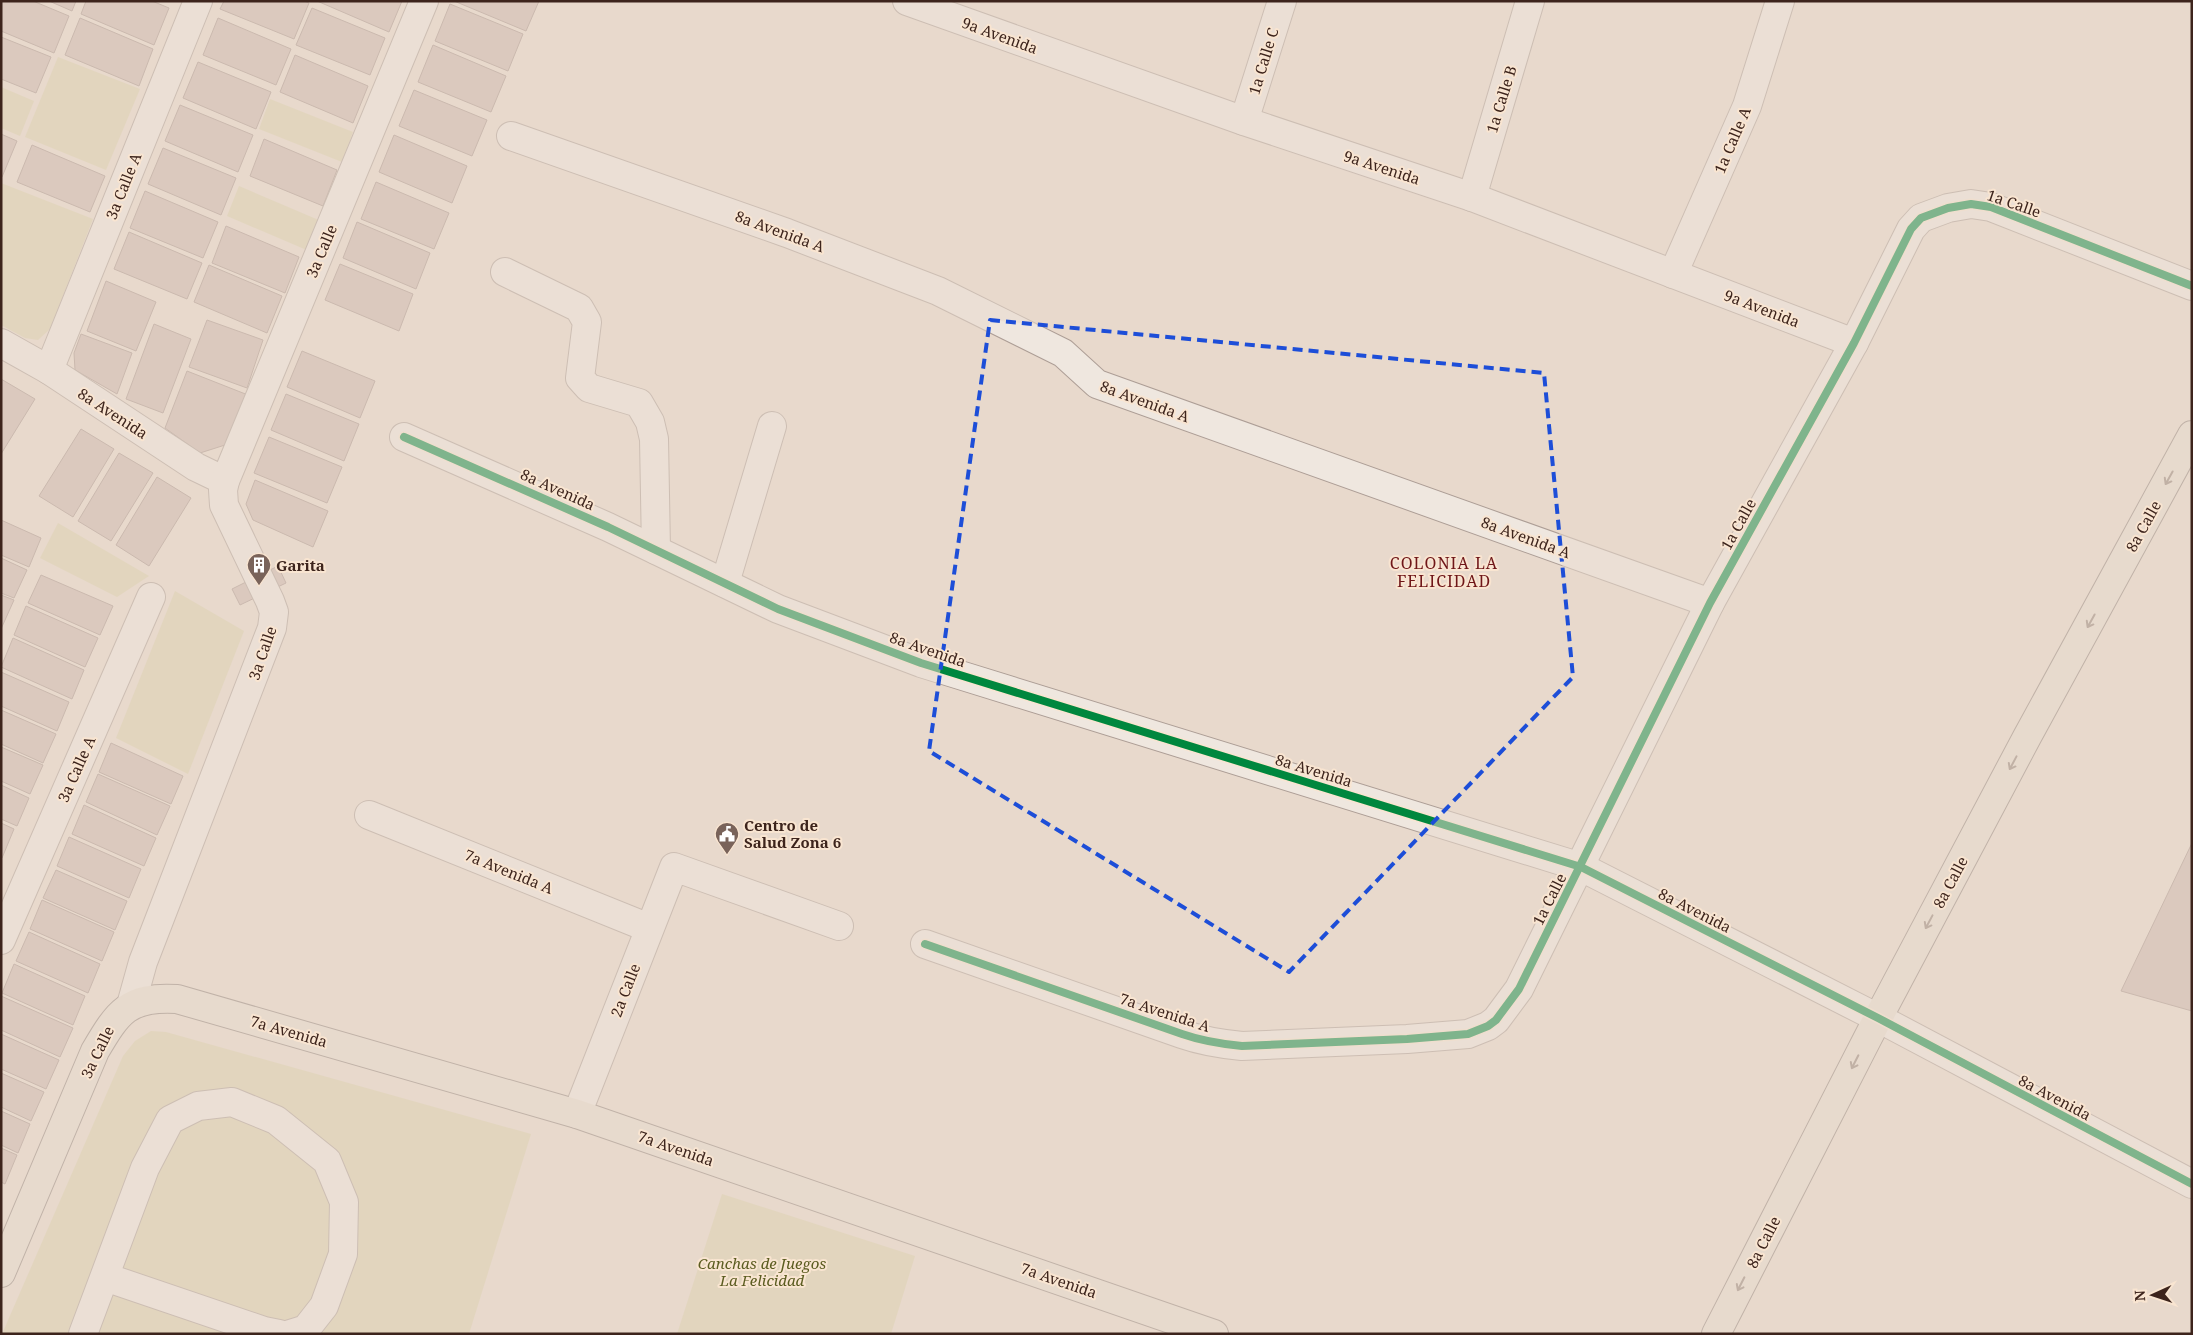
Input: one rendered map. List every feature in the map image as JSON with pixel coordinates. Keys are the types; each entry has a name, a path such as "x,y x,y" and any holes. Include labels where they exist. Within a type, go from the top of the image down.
{"main road":[{"name":"8a Calle","path":"1716,1334 1878,1018 2027,737 2192,435"},
{"name":"7a Avenida","path":"131,1005 154,997 177,998 577,1114 1214,1334"},
{"name":"3a Calle","path":"1,1273 95,1051 113,1020 131,1005"}],"street":[{"name":"3a Calle A","path":"49,370 198,1"},
{"name":"3a Calle","path":"131,1005 143,962 272,628 274,612 270,601 224,505 223,490 225,482 424,1"},
{"name":"9a Avenida","path":"907,1 1244,121 1472,197 1854,343"},
{"name":"1a Calle C","path":"1244,121 1282,1"},
{"name":"1a Calle B","path":"1472,197 1530,1"},
{"name":"1a Calle A","path":"1673,274 1747,106 1780,1"},
{"name":"8a Avenida A","path":"511,136 786,233 938,291 1063,353 1098,384 1710,603"},
{"name":"1a Calle","path":"1407,1039 1468,1034 1488,1026 1496,1020 1519,989 1710,603 1854,343 1911,229 1921,218 1960,205 1991,207 2192,286"},
{"path":"506,272 579,308 587,322 580,378 589,388 639,403 650,422 654,439 656,550"},
{"name":"8a Avenida","path":"1,343 49,370 196,467 225,482"},
{"path":"725,583 772,426"},
{"name":"8a Avenida","path":"404,437 608,527 778,609 921,663 1581,867 1878,1018 2192,1184"},
{"name":"3a Calle A","path":"1,940 151,597"},
{"name":"7a Avenida A","path":"369,815 649,928"},
{"name":"2a Calle","path":"577,1114 674,867 839,926"},
{"name":"7a Avenida A","path":"925,944 1206,1042 1242,1046 1407,1039"},
{"path":"83,1334 145,1168 170,1120 198,1106 232,1102 276,1120 327,1160 344,1202 343,1254 324,1306 306,1329 290,1334"},
{"path":"105,1278 264,1331 279,1334"}],"highlighted area":[{"path":"990,320 1544,373 1573,677 1289,972 929,751"}],"green space":[{"path":"58,57 140,89 106,170 25,137"},
{"path":"1,87 34,101 20,136 1,128"},
{"path":"270,99 353,132 342,162 259,129"},
{"path":"1,183 93,219 50,329 38,340 25,338 1,325"},
{"path":"239,186 321,221 309,251 227,216"},
{"path":"58,523 149,576 117,597 40,558"},
{"path":"175,591 244,631 188,774 116,738"},
{"path":"151,1031 166,1032 531,1134 469,1334 2,1334 123,1056 135,1041"},
{"name":"Canchas de Juegos La Felicidad","path":"722,1194 915,1256 891,1334 677,1334"}],"building":[{"path":"1,1 33,1 69,16 54,53 1,31"},
{"path":"49,1 76,1 72,11"},
{"path":"86,1 152,1 169,8 154,45 81,14"},
{"path":"224,1 304,1 309,3 294,39 220,9"},
{"path":"317,1 402,1 389,32"},
{"path":"454,1 539,1 526,31"},
{"path":"450,4 523,34 508,71 435,41"},
{"path":"312,8 385,38 370,75 296,45"},
{"path":"80,18 153,49 139,86 65,55"},
{"path":"218,18 291,49 276,85 203,55"},
{"path":"1,37 51,57 36,93 1,79"},
{"path":"433,45 506,76 491,112 418,82"},
{"path":"295,55 368,86 353,123 280,92"},
{"path":"198,62 271,92 256,129 183,98"},
{"path":"414,90 487,120 472,156 399,126"},
{"path":"180,105 253,135 238,172 165,141"},
{"path":"1,134 17,141 2,177 1,176"},
{"path":"394,135 467,166 452,203 379,172"},
{"path":"264,139 337,170 323,206 250,176"},
{"path":"32,145 105,176 90,212 17,182"},
{"path":"163,148 236,178 221,215 148,184"},
{"path":"376,182 449,213 434,249 361,219"},
{"path":"145,191 218,222 203,258 130,228"},
{"path":"357,222 430,253 416,289 343,258"},
{"path":"226,226 299,257 285,293 212,263"},
{"path":"129,232 202,263 187,299 114,269"},
{"path":"340,264 413,294 399,331 325,300"},
{"path":"209,265 282,296 267,333 194,302"},
{"path":"106,281 156,302 136,351 87,331"},
{"path":"207,320 263,340 247,388 189,367"},
{"path":"154,324 191,339 163,413 126,399"},
{"path":"81,334 132,353 117,394 75,370 74,353"},
{"path":"302,351 375,381 360,418 287,387"},
{"path":"187,371 248,395 225,445 200,453 165,428"},
{"path":"1,379 35,399 1,454"},
{"path":"286,394 359,424 344,461 271,430"},
{"path":"81,429 114,449 73,517 39,496"},
{"path":"269,437 342,467 327,503 254,473"},
{"path":"119,453 153,473 111,541 78,521"},
{"path":"157,477 191,498 149,566 116,545"},
{"path":"255,480 328,511 313,547 253,520 246,504"},
{"path":"1,520 41,538 29,567 1,555"},
{"path":"1,558 27,570 14,598 1,593"},
{"name":"Garita","path":"278,566 286,583 240,605 232,589"},
{"path":"41,575 113,606 100,635 28,603"},
{"path":"1,595 14,600 1,629"},
{"path":"26,606 98,638 85,667 14,635"},
{"path":"13,638 84,670 72,699 1,667"},
{"path":"1,672 69,702 57,731 1,706"},
{"path":"1,710 56,734 43,763 1,744"},
{"path":"111,743 183,776 171,804 99,772"},
{"path":"1,747 43,765 30,794 1,781"},
{"path":"98,774 170,806 157,835 86,802"},
{"path":"1,785 29,798 17,826 1,819"},
{"path":"84,805 156,838 144,866 72,834"},
{"path":"1,823 14,829 2,858 1,858"},
{"path":"69,837 141,869 129,898 57,866"},
{"path":"2192,843 2192,1011 2121,991"},
{"path":"56,870 127,901 115,930 43,898"},
{"path":"42,900 114,932 102,961 30,929"},
{"path":"29,932 100,964 88,993 16,961"},
{"path":"14,964 85,996 73,1025 2,993"},
{"path":"1,996 73,1028 60,1057 1,1030"},
{"path":"1,1034 59,1060 46,1089 1,1069"},
{"path":"1,1073 44,1092 31,1121 1,1107"},
{"path":"1,1111 30,1124 18,1153 1,1145"},
{"path":"1,1148 17,1155 5,1184 1,1182"}],"cycle path":[{"path":"925,944 1182,1034 1227,1044 1242,1046 1407,1039 1468,1034 1488,1026 1496,1020 1519,989 1710,603 1854,343 1911,229 1921,218 1948,208 1971,204 1991,207 2192,286"},
{"path":"404,437 608,527 778,609 921,663 1581,867 1878,1018 2192,1184"}],"place":[{"name":"Garita","path":"259,586"},
{"name":"Centro de Salud Zona 6","path":"727,855"}],"district":[{"name":"COLONIA LA FELICIDAD","path":"1444,572"}]}
